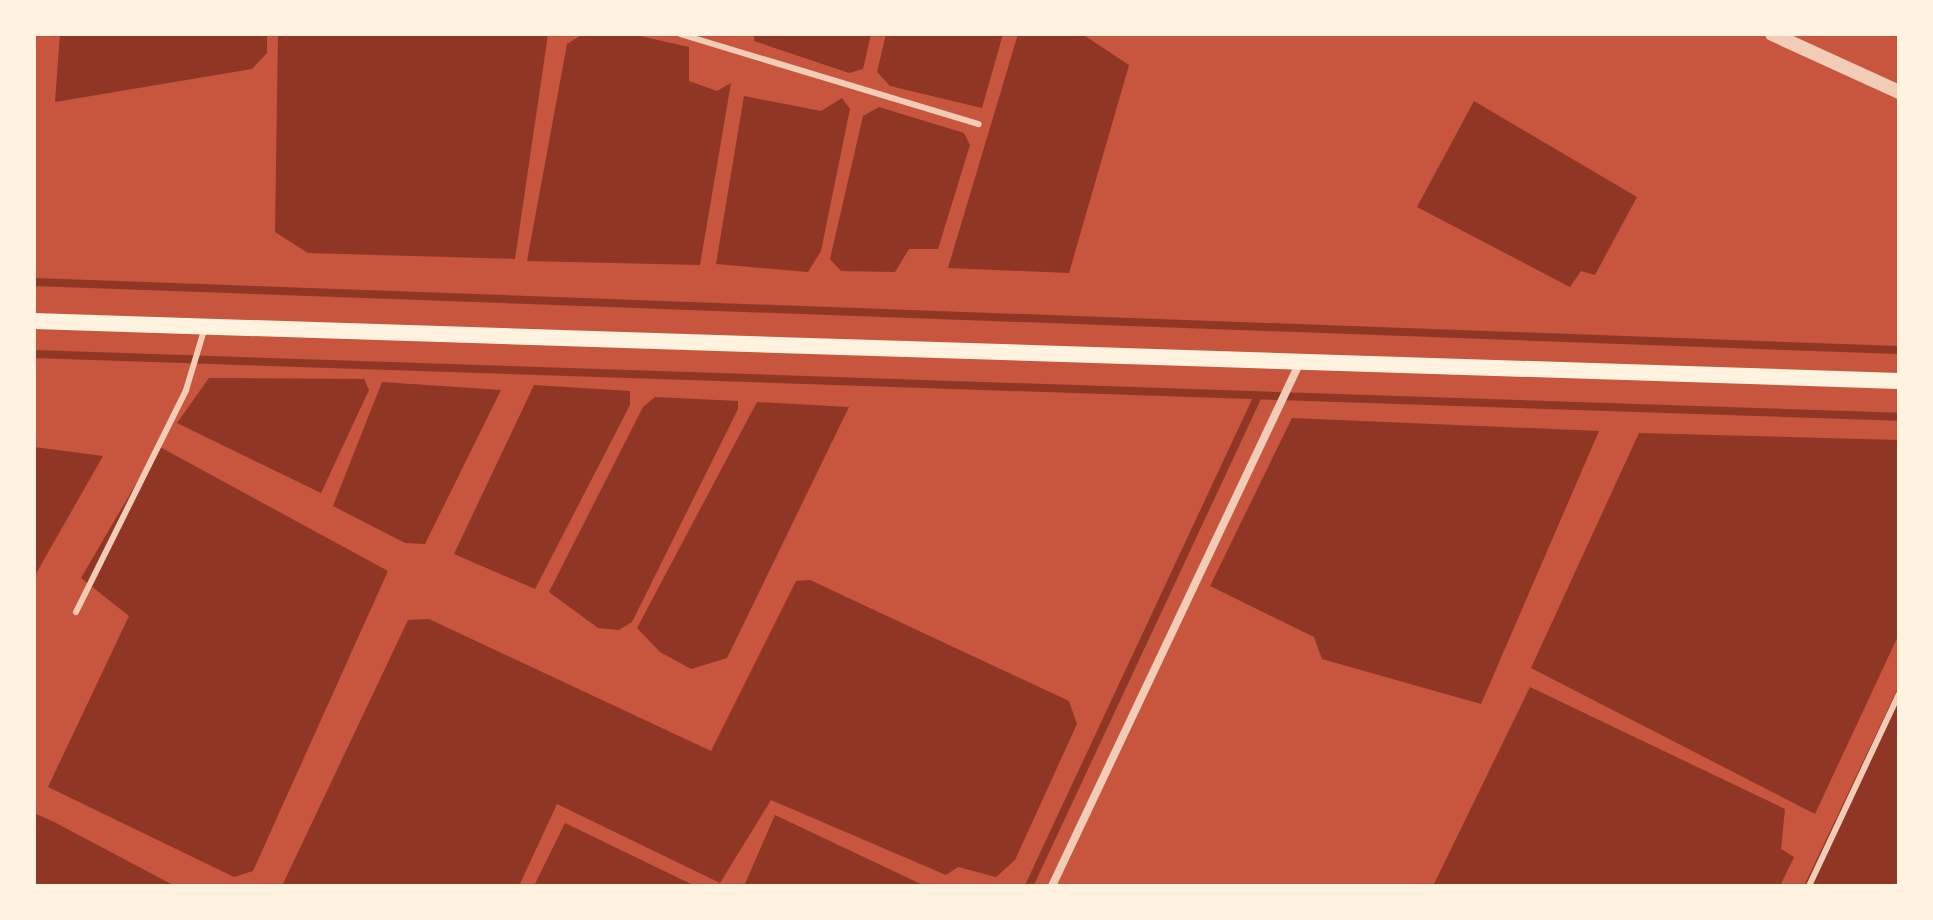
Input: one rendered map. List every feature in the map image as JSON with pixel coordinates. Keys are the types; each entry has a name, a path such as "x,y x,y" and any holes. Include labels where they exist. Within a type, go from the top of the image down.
{"main road":[{"path":"34,321 1301,359 1899,381"}],"street":[{"path":"1772,34 1899,92"},
{"path":"1052,886 1301,359"}],"lane":[{"path":"680,34 979,124"},
{"path":"76,612 186,390 205,327"},
{"path":"1809,886 1899,694"}],"shaded area":[{"path":"60,34 267,34 267,53 252,69 55,102"},
{"path":"278,34 548,34 515,259 308,253 275,232"},
{"path":"583,34 631,34 689,47 689,81 717,91 731,83 700,265 527,261 567,44"},
{"path":"755,34 871,34 863,69 849,73 754,41"},
{"path":"886,34 1003,34 982,108 890,86 877,72"},
{"path":"1018,34 1082,34 1129,65 1069,273 948,268"},
{"path":"744,96 821,111 842,98 850,109 821,251 808,272 716,264"},
{"path":"1474,101 1637,197 1595,275 1581,271 1570,287 1417,207"},
{"path":"879,107 964,133 970,145 938,249 909,249 895,272 841,271 830,259 863,116"},
{"path":"209,378 364,379 369,390 321,493 177,423"},
{"path":"382,382 501,390 425,544 405,543 333,506"},
{"path":"534,385 630,391 630,405 535,589 454,554"},
{"path":"655,397 738,401 738,409 632,622 619,630 598,628 549,592 643,407"},
{"path":"757,402 849,407 727,658 691,669 660,652 637,628"},
{"path":"1292,418 1599,431 1481,704 1322,659 1314,637 1210,586"},
{"path":"1639,433 1899,440 1899,634 1815,814 1531,668"},
{"path":"158,446 388,571 253,871 234,877 48,787 129,616 81,578"},
{"path":"34,447 103,456 34,577"},
{"path":"810,580 1069,701 1077,724 1015,860 996,877 958,867 946,875 771,800 720,883 557,804 519,886 282,886 408,620 429,619 711,751 796,581"},
{"path":"1899,686 1899,886 1804,886"},
{"path":"1530,687 1785,809 1781,849 1794,857 1780,886 1433,886"},
{"path":"34,813 54,822 175,886 34,886"},
{"path":"775,815 925,886 744,886"},
{"path":"565,823 695,886 534,886"}],"waterway":[{"path":"34,282 1899,350"},
{"path":"34,354 1899,417"},
{"path":"1029,886 1258,396"}]}
